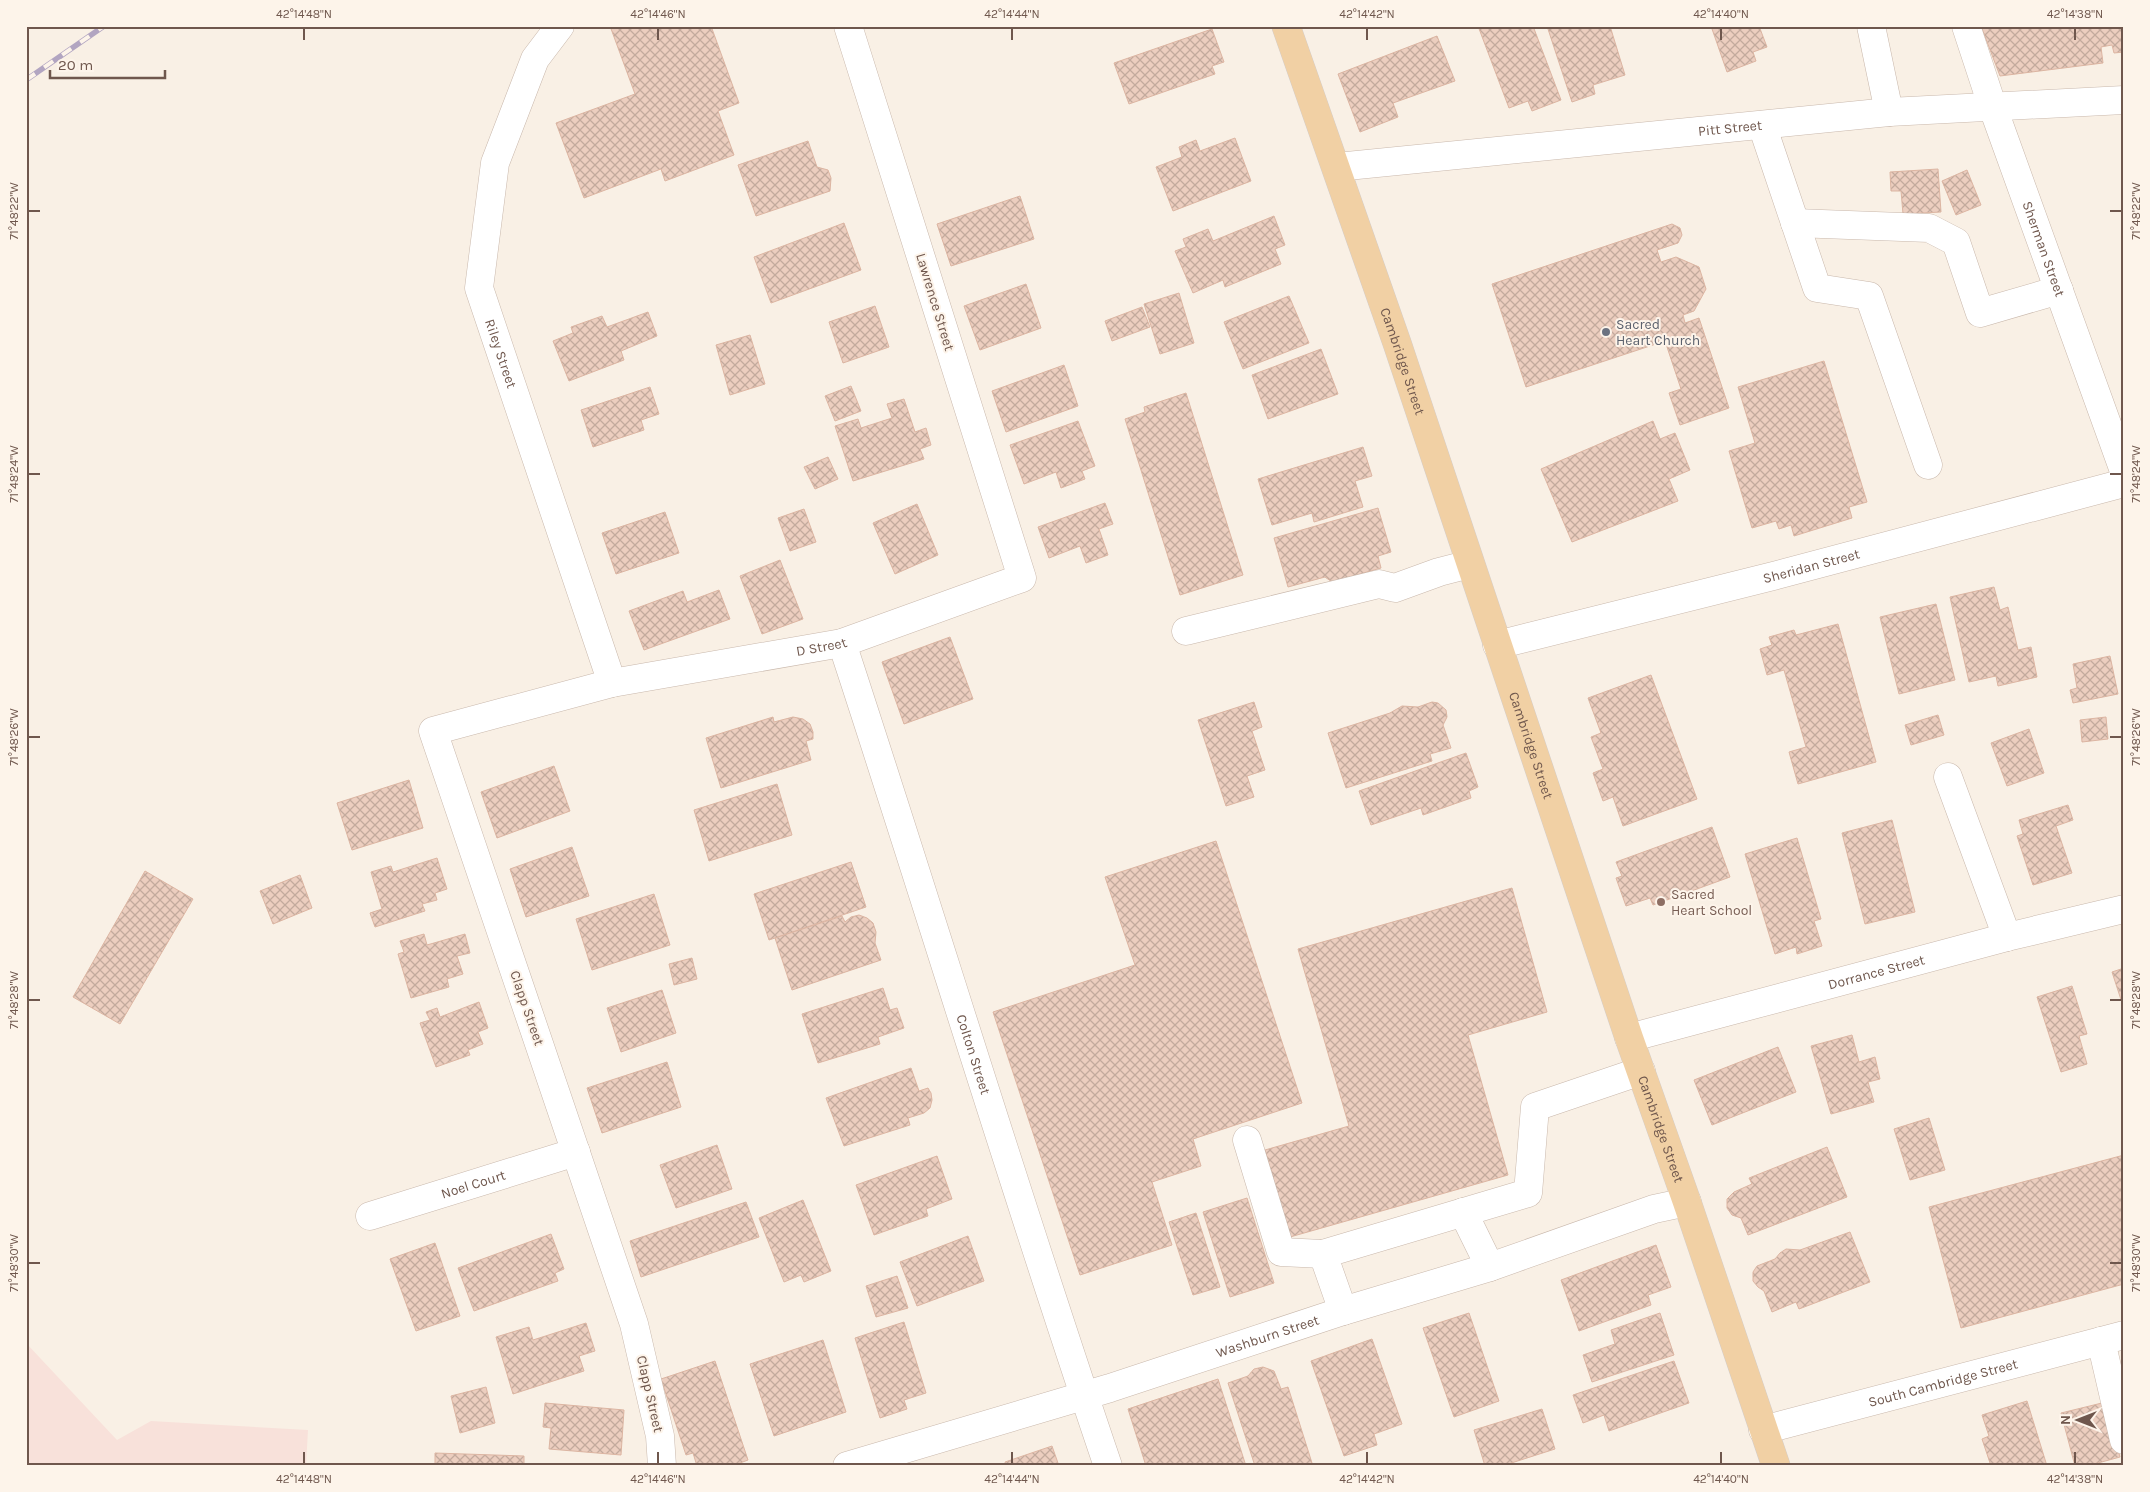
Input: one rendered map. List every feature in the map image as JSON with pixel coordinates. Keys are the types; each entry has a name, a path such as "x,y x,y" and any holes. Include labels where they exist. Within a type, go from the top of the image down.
{"main road":[{"name":"Cambridge Street","path":"1286,26 1337,167 1629,1038 1687,1202 1776,1466"}],"street":[{"name":"Riley Street","path":"560,26 536,60 495,163 479,288 612,683"},
{"name":"Lawrence Street","path":"848,26 1022,578"},
{"path":"1871,26 1889,112"},
{"name":"Sherman Street","path":"1966,26 1992,105 2124,471"},
{"name":"Pitt Street","path":"1337,167 1889,112 1992,105 2124,100"},
{"path":"1762,125 1817,288 1870,296 1928,465"},
{"path":"1795,223 1929,228 1956,242 1980,313 2059,290"},
{"name":"Sheridan Street","path":"1497,645 1777,575 2124,483"},
{"path":"1186,631 1379,584 1395,588 1439,572 1470,564"},
{"name":"D Street","path":"612,683 842,643 1022,578"},
{"name":"Colton Street","path":"842,643 1108,1466"},
{"name":"Clapp Street","path":"612,683 433,731 634,1324 660,1436 662,1466"},
{"path":"1948,777 2006,937"},
{"name":"Dorrance Street","path":"1629,1038 2006,937 2124,909"},
{"path":"1247,1140 1281,1252 1323,1254 1528,1193 1535,1108 1641,1070"},
{"name":"Noel Court","path":"370,1216 576,1152"},
{"name":"Washburn Street","path":"847,1466 1084,1396 1343,1311 1490,1267 1654,1209 1687,1202"},
{"path":"1464,1212 1490,1267"},
{"path":"1323,1254 1343,1311"},
{"path":"2113,1338 2124,1440"},
{"name":"South Cambridge Street","path":"1763,1430 2113,1338"}],"shaded area":[{"path":"26,1343 117,1440 151,1421 308,1430 306,1466 26,1466"}],"building":[{"path":"610,26 711,26 739,103 718,111 734,155 665,181 661,169 584,198 556,123 635,94"},
{"path":"1478,26 1533,26 1561,100 1532,111 1528,101 1509,108"},
{"path":"1547,26 1610,26 1625,75 1593,85 1595,94 1572,102"},
{"path":"1711,26 1759,26 1767,47 1753,52 1756,61 1727,72"},
{"path":"1981,26 2124,26 2124,52 2114,53 2112,45 2101,47 2103,63 2000,76"},
{"path":"1212,29 1224,62 1212,66 1215,74 1129,104 1114,63"},
{"path":"1437,36 1455,81 1393,103 1398,117 1360,132 1338,74"},
{"path":"1235,138 1251,181 1173,211 1156,167 1182,157 1179,147 1196,140 1200,151"},
{"path":"808,141 817,167 828,170 831,178 830,191 756,216 738,165"},
{"path":"1938,169 1941,212 1903,214 1901,191 1891,191 1890,172"},
{"path":"1967,170 1981,205 1956,215 1942,181"},
{"path":"1020,196 1034,239 951,266 937,224"},
{"path":"1274,216 1285,245 1275,249 1281,264 1225,287 1223,280 1193,293 1175,251 1186,247 1183,239 1208,229 1213,241"},
{"path":"844,223 861,270 771,303 754,257"},
{"name":"Sacred Heart Church","path":"1672,224 1680,228 1682,235 1678,243 1657,250 1661,262 1676,257 1699,267 1706,289 1694,311 1683,315 1685,323 1699,318 1729,408 1680,425 1669,393 1681,389 1665,341 1526,387 1492,284"},
{"path":"1026,284 1041,328 980,350 964,306"},
{"path":"1179,293 1194,343 1160,354 1144,304"},
{"path":"1289,296 1309,343 1243,369 1224,322"},
{"path":"875,306 889,347 843,363 829,322"},
{"path":"1142,307 1150,327 1112,341 1105,321"},
{"path":"648,312 657,336 621,351 624,360 569,381 553,341 573,333 571,327 602,316 607,327"},
{"path":"750,335 765,384 730,395 716,345"},
{"path":"1321,349 1338,394 1268,419 1252,375"},
{"path":"1824,361 1867,502 1849,507 1852,518 1794,536 1791,525 1779,529 1776,521 1752,528 1729,451 1755,443 1738,387"},
{"path":"1064,365 1078,406 1006,432 992,391"},
{"path":"851,386 861,411 835,421 825,396"},
{"path":"650,387 659,414 641,420 644,430 593,447 581,410"},
{"path":"1186,393 1243,575 1180,595 1125,419 1145,412 1144,407"},
{"path":"904,399 915,432 926,428 931,445 920,449 924,459 853,481 835,426 858,419 861,428 892,418 887,404"},
{"path":"1078,421 1095,466 1082,471 1085,479 1061,488 1056,472 1024,484 1010,445"},
{"path":"1653,421 1660,439 1675,433 1690,470 1669,479 1678,501 1572,542 1541,469"},
{"path":"1363,447 1372,476 1355,481 1363,507 1314,522 1312,513 1272,525 1258,479"},
{"path":"828,457 838,479 815,489 804,467"},
{"path":"1105,503 1113,524 1099,529 1108,555 1086,563 1080,546 1049,558 1038,527"},
{"path":"917,504 938,555 895,574 873,523"},
{"path":"1378,508 1391,552 1378,556 1381,568 1332,582 1325,577 1288,587 1274,538"},
{"path":"804,509 816,542 790,551 778,518"},
{"path":"665,512 679,553 616,574 602,533"},
{"path":"780,560 803,619 762,634 740,576"},
{"path":"1994,587 2000,610 2008,607 2018,650 2031,647 2037,677 1998,686 1996,676 1969,682 1950,597"},
{"path":"719,590 730,619 644,650 629,611 683,591 687,602"},
{"path":"1936,604 1955,680 1899,694 1880,617"},
{"path":"1838,624 1876,762 1798,784 1789,752 1806,747 1784,670 1767,675 1760,649 1772,645 1769,637 1794,630 1796,635"},
{"path":"950,637 973,699 904,724 882,662"},
{"path":"2110,656 2118,694 2073,703 2070,690 2077,688 2073,664"},
{"path":"1651,675 1697,799 1623,826 1613,797 1603,801 1593,773 1603,769 1591,737 1601,733 1588,698"},
{"path":"1254,702 1262,727 1252,731 1265,770 1247,776 1254,797 1226,806 1198,720"},
{"path":"1432,702 1438,703 1446,710 1447,717 1443,725 1451,748 1430,754 1432,761 1346,788 1328,733 1390,713 1402,706 1418,707"},
{"path":"1938,715 1944,735 1911,745 1905,725"},
{"path":"773,717 774,722 793,717 803,719 810,724 813,739 806,741 811,760 721,788 706,738"},
{"path":"2106,717 2108,739 2082,742 2080,720"},
{"path":"2029,729 2044,773 2007,786 1991,743"},
{"path":"1466,753 1478,787 1469,791 1471,798 1423,815 1421,808 1371,825 1359,791"},
{"path":"554,766 570,811 497,838 481,792"},
{"path":"409,780 423,828 352,850 337,803"},
{"path":"777,784 792,835 709,861 694,810"},
{"path":"2068,805 2073,820 2056,826 2072,873 2033,885 2017,836 2023,834 2019,820"},
{"path":"1892,820 1915,912 1865,924 1842,833"},
{"path":"1712,827 1730,877 1653,905 1650,898 1626,906 1616,878 1622,876 1616,862"},
{"path":"1797,838 1821,919 1814,921 1822,946 1797,954 1796,947 1775,954 1745,854"},
{"path":"1216,841 1302,1103 1193,1139 1201,1166 1152,1182 1172,1245 1080,1275 993,1012 1135,965 1105,877"},
{"path":"572,847 589,896 526,917 510,869"},
{"path":"437,858 447,889 435,893 437,900 422,904 425,911 375,927 370,913 382,909 371,872 391,866 393,872"},
{"path":"851,862 866,907 769,940 754,894"},
{"path":"145,871 193,899 120,1024 73,997"},
{"path":"300,875 312,908 273,924 260,891"},
{"path":"1512,888 1547,1012 1468,1035 1508,1175 1290,1237 1265,1150 1349,1126 1298,949"},
{"path":"654,894 670,945 592,970 576,919"},
{"path":"859,915 873,923 876,932 875,943 881,960 792,990 775,938 842,916 845,922 851,917"},
{"path":"424,934 427,945 465,934 470,953 457,956 463,974 447,979 449,987 411,998 398,954 404,952 400,941"},
{"path":"692,958 697,979 674,985 669,964"},
{"path":"2124,968 2124,1009 2112,972"},
{"path":"2072,986 2087,1034 2079,1036 2087,1064 2061,1072 2037,997"},
{"path":"883,988 890,1010 897,1008 904,1028 878,1037 880,1044 818,1063 802,1014"},
{"path":"662,990 676,1033 621,1052 607,1008"},
{"path":"479,1002 488,1028 478,1032 483,1044 468,1050 470,1055 436,1067 420,1023 430,1020 426,1012 437,1008 440,1017"},
{"path":"1852,1035 1859,1062 1875,1057 1880,1079 1868,1082 1874,1102 1831,1114 1811,1046"},
{"path":"1778,1047 1796,1092 1712,1125 1694,1080"},
{"path":"667,1062 681,1107 602,1133 587,1088"},
{"path":"911,1068 919,1091 928,1088 931,1093 930,1108 924,1113 908,1118 910,1125 844,1146 826,1098"},
{"path":"1929,1118 1945,1170 1910,1180 1894,1129"},
{"path":"717,1145 732,1189 676,1208 660,1165"},
{"path":"1827,1147 1847,1197 1748,1235 1741,1218 1732,1215 1727,1208 1727,1199 1734,1192 1752,1184 1749,1178"},
{"path":"2124,1155 2124,1284 1961,1328 1929,1207"},
{"path":"937,1156 952,1199 926,1209 928,1216 874,1235 856,1185"},
{"path":"1247,1198 1274,1283 1230,1297 1203,1212"},
{"path":"803,1200 831,1271 804,1282 801,1275 784,1282 759,1218"},
{"path":"746,1202 759,1237 641,1277 630,1241"},
{"path":"1196,1213 1220,1287 1193,1295 1169,1222"},
{"path":"1850,1232 1870,1282 1799,1309 1796,1302 1772,1312 1764,1291 1753,1281 1753,1272 1757,1266 1775,1259 1786,1249 1800,1250"},
{"path":"551,1234 564,1269 555,1273 558,1281 474,1311 458,1268"},
{"path":"968,1236 984,1281 917,1306 900,1262"},
{"path":"435,1243 460,1316 416,1331 390,1259"},
{"path":"1656,1245 1671,1287 1648,1295 1651,1305 1579,1331 1561,1280"},
{"path":"897,1276 908,1308 876,1317 866,1286"},
{"path":"1469,1313 1499,1401 1454,1417 1423,1328"},
{"path":"1660,1313 1674,1355 1592,1382 1583,1355 1615,1344 1611,1330"},
{"path":"904,1322 926,1393 904,1400 907,1409 880,1418 855,1338"},
{"path":"586,1323 595,1351 579,1356 584,1371 513,1394 496,1337 529,1327 533,1340"},
{"path":"1372,1339 1402,1424 1374,1434 1377,1445 1344,1456 1311,1361"},
{"path":"823,1340 846,1412 774,1436 750,1364"},
{"path":"715,1361 748,1460 732,1466 697,1466 693,1453 686,1455 661,1379"},
{"path":"1674,1361 1689,1403 1609,1431 1604,1415 1583,1423 1573,1395"},
{"path":"1263,1367 1274,1371 1281,1389 1288,1387 1312,1463 1305,1466 1255,1466 1228,1383 1248,1376 1254,1369"},
{"path":"1218,1379 1246,1466 1146,1466 1128,1409"},
{"path":"486,1387 495,1423 460,1433 451,1396"},
{"path":"2027,1401 2047,1466 1991,1466 1982,1439 1989,1436 1982,1415"},
{"path":"2106,1402 2120,1457 2087,1466 2075,1466 2061,1413"},
{"path":"545,1403 624,1410 621,1455 549,1449 551,1428 543,1427"},
{"path":"1542,1409 1555,1449 1502,1466 1485,1466 1474,1430"},
{"path":"1052,1446 1059,1466 1006,1466 1005,1462"},
{"path":"435,1453 524,1456 524,1466 435,1466"}],"railway":[{"path":"26,80 104,26"}],"place":[{"name":"Sacred Heart Church","path":"1606,332"},
{"name":"Sacred Heart School","path":"1661,902"}]}
